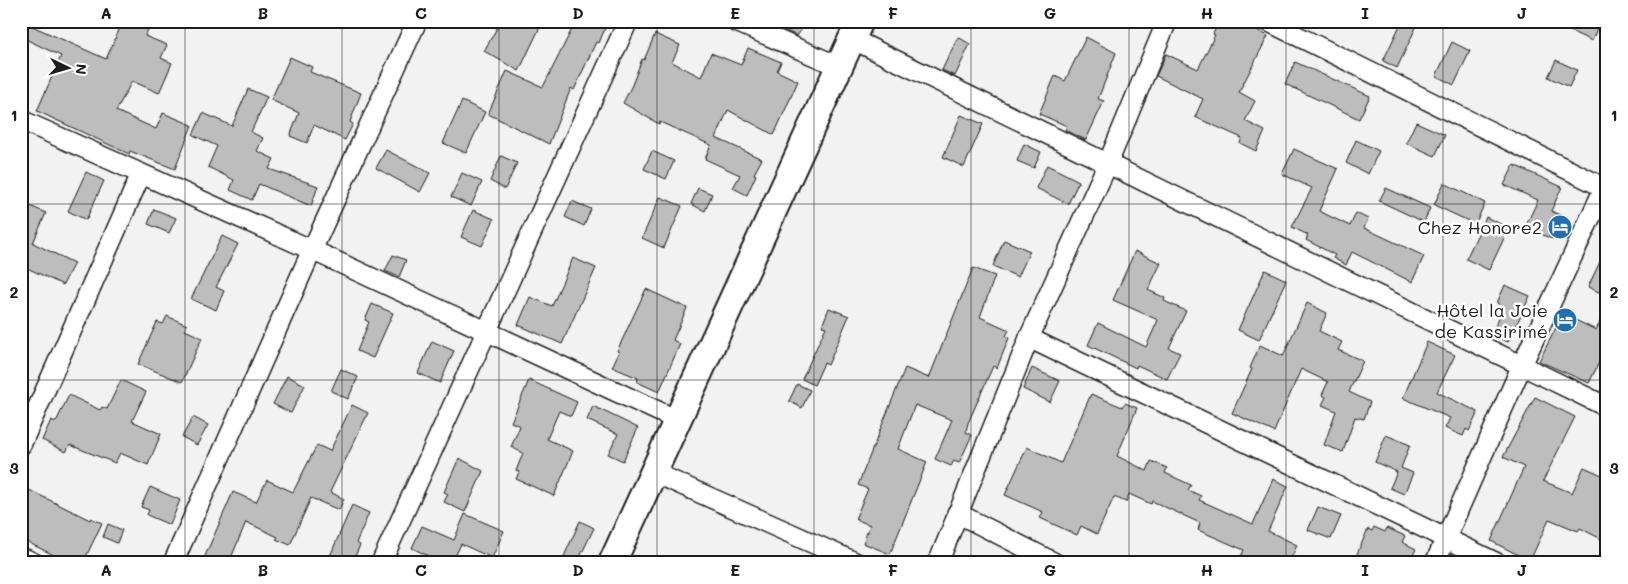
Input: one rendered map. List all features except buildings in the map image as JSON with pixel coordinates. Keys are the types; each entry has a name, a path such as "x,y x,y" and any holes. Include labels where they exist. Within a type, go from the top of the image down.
{"street":[{"path":"173,563 312,250 417,21"},
{"path":"381,563 628,21"},
{"path":"734,21 838,66"},
{"path":"938,563 1029,338 1108,163 1167,21"},
{"path":"1267,21 1606,186 1522,365 1435,563"},
{"path":"612,563 655,473 677,420 856,30 1108,163 1607,407"},
{"path":"21,120 312,250 677,420"},
{"path":"21,445 141,174"},
{"path":"1029,338 1447,537 1497,563"},
{"path":"655,473 857,563"},
{"path":"957,513 1055,563"},
{"path":"21,557 34,563"}],"place":[{"name":"Chez Honore2","path":"1560,227"},
{"name":"Hôtel la Joie de Kassirimé","path":"1565,320"}]}
